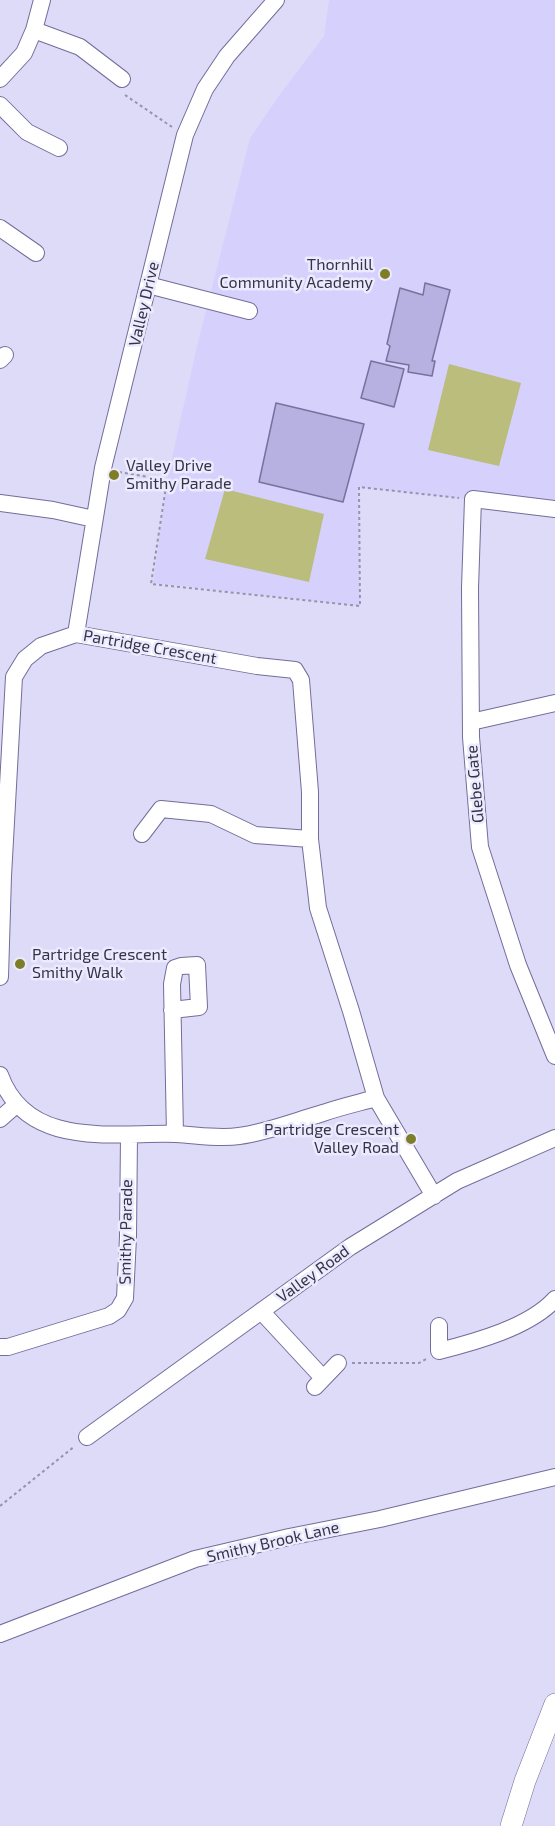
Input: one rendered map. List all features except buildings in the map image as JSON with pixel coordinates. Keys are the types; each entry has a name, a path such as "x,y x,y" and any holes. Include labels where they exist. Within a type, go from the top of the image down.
{"main road":[{"path":"511,1826 525,1781 555,1704"}],"street":[{"path":"0,79 24,52 34,30 42,0"},
{"name":"Valley Drive","path":"76,634 103,468 185,135 205,89 227,56 276,0"},
{"path":"34,30 80,47 122,79"},
{"path":"0,105 27,132 59,148"},
{"path":"0,228 36,253"},
{"path":"148,285 249,311"},
{"path":"472,499 555,509"},
{"name":"Glebe Gate","path":"472,499 471,722 480,847 518,965 555,1056"},
{"path":"0,503 52,510 94,519"},
{"name":"Partridge Crescent","path":"0,977 2,876 14,677 25,659 42,646 76,634 257,666 295,670 301,680 310,792 310,839 318,908 376,1098 434,1196"},
{"path":"471,722 555,703"},
{"path":"142,834 161,809 211,814 255,835 310,839"},
{"path":"172,1010 199,1007 197,965 175,968 171,984 176,1134"},
{"path":"0,1075 6,1091 16,1105 36,1119 76,1134 240,1136 284,1126 376,1098"},
{"path":"0,1119 16,1105"},
{"name":"Smithy Parade","path":"0,1347 8,1347 109,1316 118,1310 124,1298 127,1275 129,1135"},
{"name":"Valley Road","path":"87,1437 350,1248 457,1181 555,1138"},
{"path":"439,1326 439,1351 491,1337 547,1308 555,1299"},
{"path":"261,1311 319,1382 338,1363"},
{"name":"Smithy Brook Lane","path":"0,1634 195,1559 402,1514 555,1477"}],"path":[{"path":"122,79 125,95 185,135"},
{"path":"110,470 166,480 151,584 360,606 359,487 472,499"},
{"path":"338,1363 419,1363 439,1351"},
{"path":"0,1506 87,1437"}],"shaded area":[{"name":"Thornhill Community Academy","path":"329,0 555,0 555,509 359,487 360,606 153,583 167,480 197,346 250,138 324,36"}],"green space":[{"path":"449,364 521,383 499,466 428,450"},
{"path":"225,489 324,514 309,582 205,559"}],"place":[{"name":"Thornhill Community Academy","path":"385,274"},
{"name":"Valley Drive Smithy Parade","path":"114,475"},
{"name":"Partridge Crescent Smithy Walk","path":"20,964"},
{"name":"Partridge Crescent Valley Road","path":"411,1139"}]}
